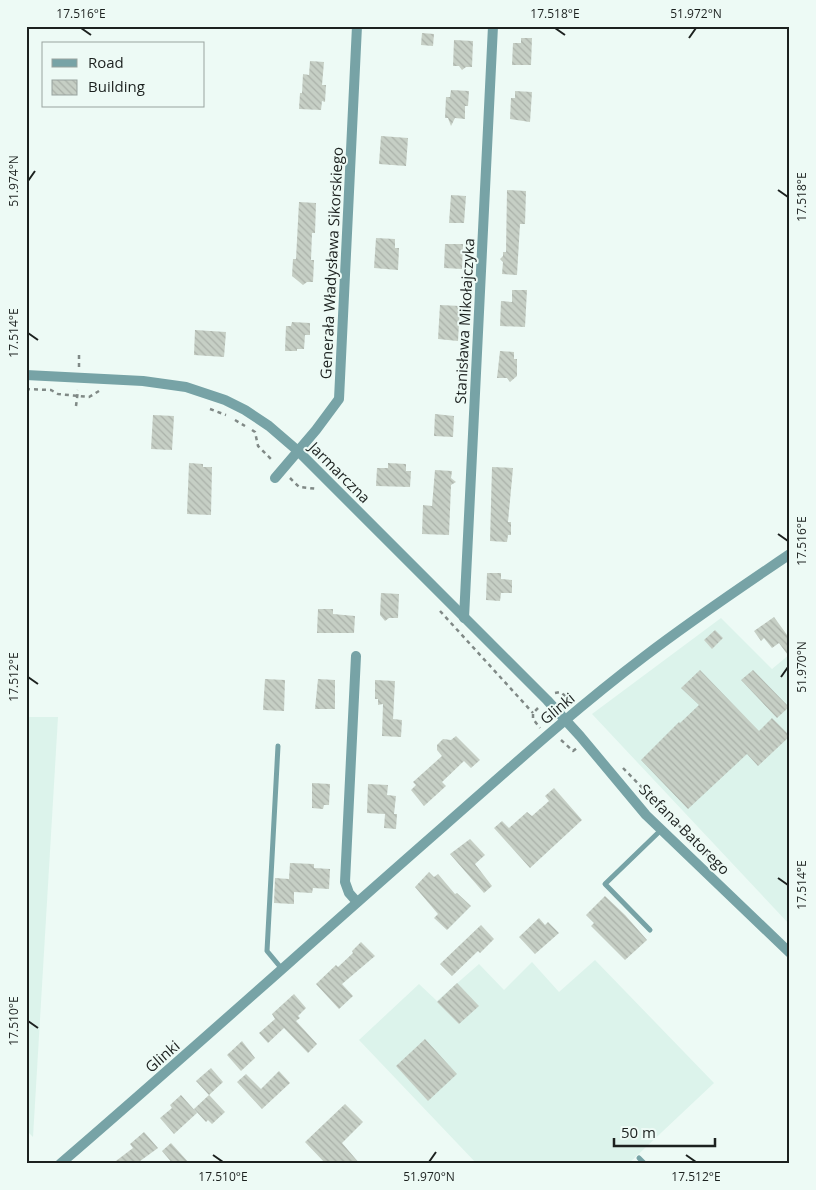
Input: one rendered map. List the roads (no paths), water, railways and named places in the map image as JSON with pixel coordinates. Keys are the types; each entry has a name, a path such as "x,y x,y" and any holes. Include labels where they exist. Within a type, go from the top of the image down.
{"street":[{"name":"Generała Władysława Sikorskiego","path":"278,474 339,399 357,26"},
{"name":"Stanisława Mikołajczyka","path":"464,618 494,26"},
{"name":"Jarmarczna","path":"26,375 142,381 186,387 225,400 245,410 269,426 298,451 566,720"},
{"name":"Glinki","path":"60,1164 566,720 644,656 695,618 790,554"},
{"path":"356,656 346,882 349,893 357,902"},
{"name":"Stefana Batorego","path":"566,720 646,815 790,952"}],"lane":[{"path":"278,746 267,951 282,969"},
{"path":"650,930 605,884 661,829"},
{"path":"639,1158 644,1164"}]}
